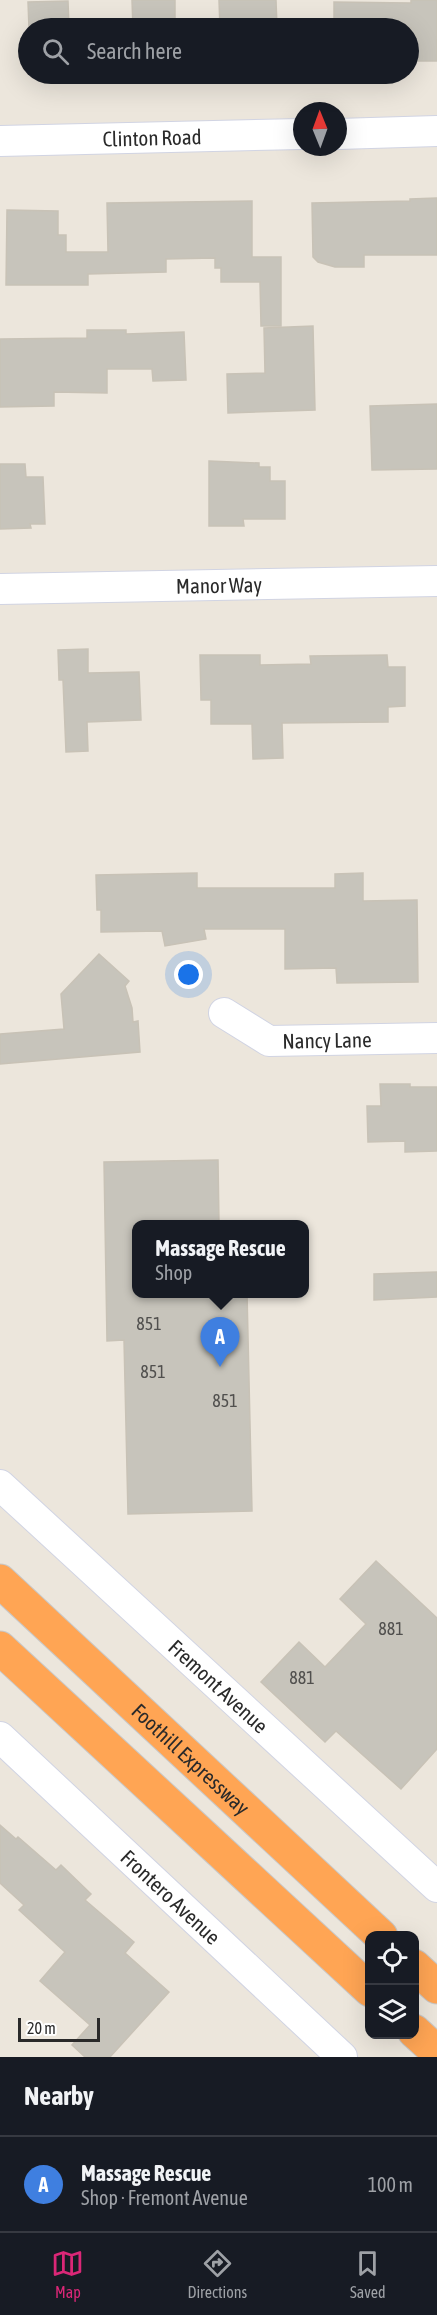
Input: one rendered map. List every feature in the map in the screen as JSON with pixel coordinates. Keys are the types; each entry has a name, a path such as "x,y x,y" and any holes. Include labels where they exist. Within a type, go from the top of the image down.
{"highway":[{"name":"Foothill Expressway","path":"0,1581 377,1931"},
{"path":"0,1648 365,1986"},
{"path":"419,1971 437,1987"},
{"path":"419,2036 437,2052"}],"street":[{"path":"347,134 437,131"},
{"name":"Clinton Road","path":"0,141 293,134"},
{"name":"Manor Way","path":"0,589 437,580"},
{"name":"Nancy Lane","path":"224,1013 269,1041 437,1038"},
{"name":"Fremont Avenue","path":"0,1485 437,1887"},
{"name":"Frontero Avenue","path":"0,1737 342,2057"}],"building":[{"path":"132,0 175,0 175,18 133,18"},
{"path":"219,0 276,0 277,18 220,18"},
{"path":"411,0 437,0 437,61 419,61 419,18 334,18 334,2 411,3"},
{"path":"68,1 69,18 29,18 28,2"},
{"path":"437,198 437,255 364,255 364,267 335,267 318,262 313,257 312,203 410,201 410,199"},
{"path":"252,201 252,257 281,257 281,326 261,326 260,282 221,282 221,268 215,268 215,258 166,259 166,272 88,274 88,285 6,285 7,210 58,211 58,235 66,235 66,252 108,252 107,203"},
{"path":"313,326 315,410 228,413 227,374 265,373 264,328"},
{"path":"87,330 126,330 126,334 184,332 186,380 153,381 152,369 107,369 107,393 54,392 54,406 0,407 0,339 87,338"},
{"path":"437,404 437,469 372,470 370,406"},
{"path":"209,461 259,463 259,467 270,467 270,481 285,481 285,519 243,519 244,526 209,526"},
{"path":"0,464 25,464 26,477 43,477 45,524 30,524 31,528 0,529"},
{"path":"88,649 88,673 139,672 141,720 87,722 88,751 66,752 63,680 59,680 58,650"},
{"path":"200,655 260,655 260,665 311,664 310,656 387,655 388,667 405,667 405,706 388,707 388,722 282,723 283,758 253,759 252,724 211,724 211,700 201,700"},
{"path":"197,873 197,888 335,888 335,874 363,873 363,901 417,900 418,982 337,983 336,968 285,969 285,929 204,929 206,939 165,946 162,931 101,932 101,910 97,910 96,875"},
{"path":"99,954 129,981 125,986 132,1008 133,1022 138,1021 140,1052 0,1064 0,1034 64,1029 61,994"},
{"path":"380,1084 437,1087 437,1151 405,1152 405,1141 368,1142 367,1106 381,1106"},
{"path":"218,1160 219,1220 132,1220 132,1298 247,1298 252,1511 128,1514 124,1340 107,1341 104,1162"},
{"path":"437,1272 437,1297 374,1300 374,1274"},
{"path":"376,1561 437,1618 437,1749 401,1789 336,1731 325,1742 261,1682 299,1642 325,1667 366,1624 340,1599"},
{"path":"0,1825 16,1839 18,1837 56,1870 61,1865 91,1894 85,1900 134,1942 125,1953 169,1992 110,2057 85,2057 72,2045 90,2025 40,1981 65,1952 19,1910 24,1905 0,1883"}],"place":[{"name":"Massage Rescue","path":"220,1367"}]}
